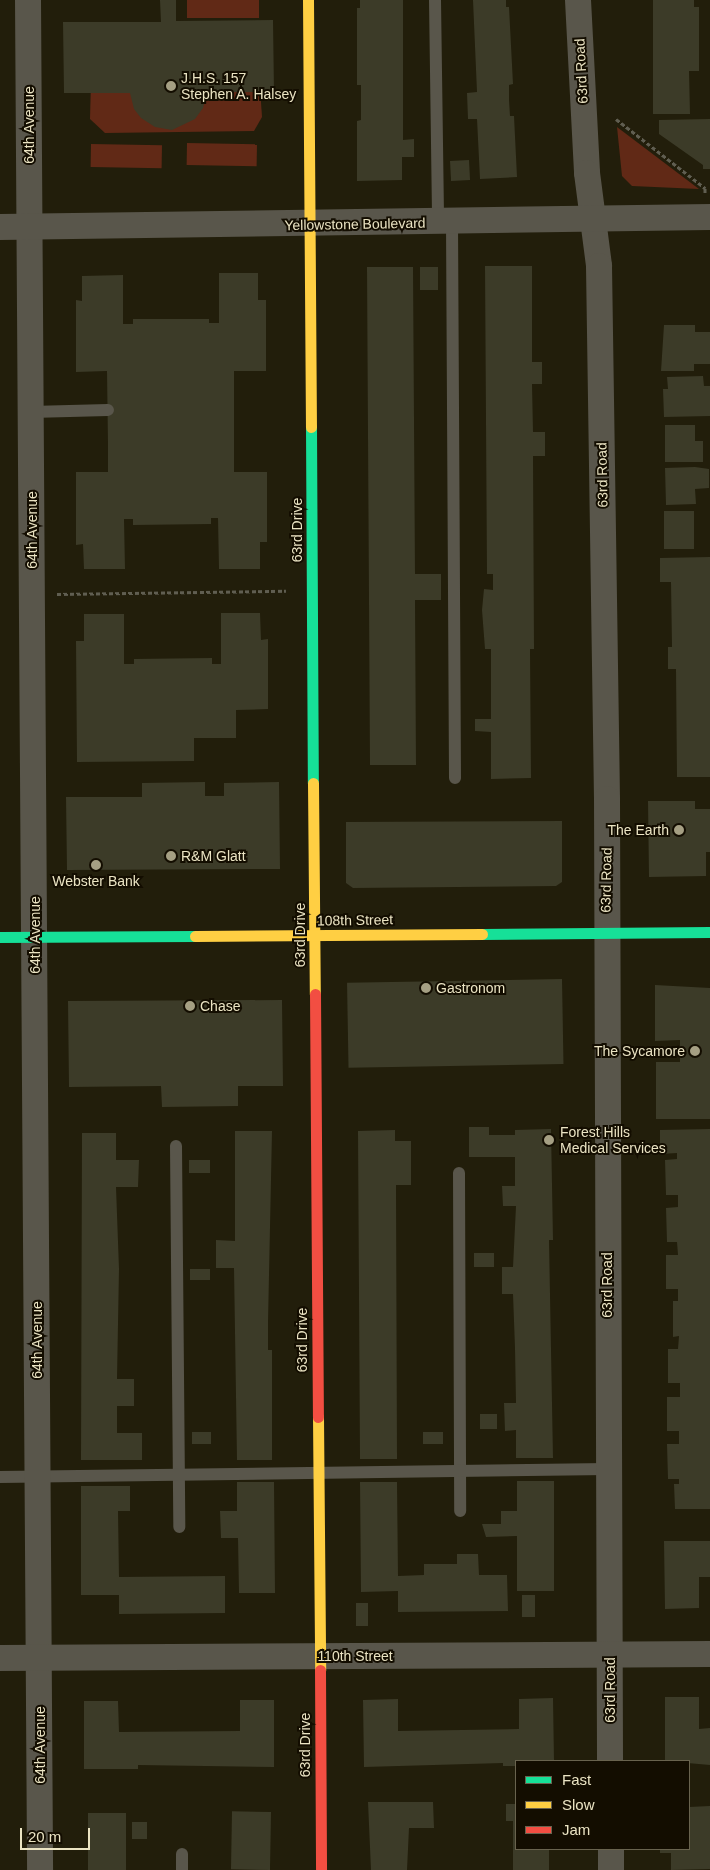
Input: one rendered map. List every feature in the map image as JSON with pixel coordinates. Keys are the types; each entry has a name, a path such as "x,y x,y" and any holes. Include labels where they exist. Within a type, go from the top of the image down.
{"street":[{"name":"64th Avenue","path":"28,0 40,1870"},
{"name":"63rd Drive","path":"308,0 321,1870"},
{"name":"63rd Road","path":"578,0 591,219 599,266 607,799 605,932 610,1760"},
{"name":"Yellowstone Boulevard","path":"0,227 310,225 591,219 708,211"},
{"name":"108th Street","path":"0,937 710,932"},
{"name":"110th Street","path":"0,1658 710,1654"},
{"path":"611,1850 611,1870"}],"lane":[{"path":"435,0 445,222 455,778"},
{"path":"31,412 108,410"},
{"path":"176,1146 179,1527"},
{"path":"459,1173 460,1511"},
{"path":"0,1477 608,1469"},
{"path":"182,1854 182,1870"}],"path":[{"path":"616,119 705,188 708,211"},
{"path":"57,594 294,591"}],"shaded area":[{"path":"187,0 259,0 259,18 187,18"},
{"path":"91,81 260,87 262,117 254,131 105,133 90,119"},
{"path":"617,127 699,189 632,186 622,176"},
{"path":"187,143 257,144 257,166 187,165"},
{"path":"91,144 162,145 162,168 91,167"}],"building":[{"path":"160,0 176,0 176,21 273,20 274,92 207,92 203,108 195,119 172,130 155,127 141,118 134,109 130,93 64,93 63,22 161,22"},
{"path":"360,0 403,0 403,140 414,139 414,157 402,157 402,180 357,181 357,121 361,120 361,85 357,85 357,8 360,8"},
{"path":"473,0 506,0 506,7 509,7 513,84 509,85 509,100 510,116 514,116 517,177 480,179 477,119 468,119 467,93 477,92"},
{"path":"653,0 694,0 694,7 699,7 699,71 689,71 690,114 653,114"},
{"path":"710,119 710,169 703,169 703,165 659,134 659,120"},
{"path":"469,160 470,180 451,181 450,161"},
{"path":"485,266 532,266 532,362 542,362 542,384 532,384 533,432 545,432 545,456 533,456 534,649 530,649 531,778 491,779 491,732 475,731 475,719 491,719 491,649 485,649 482,610 484,589 493,590 493,574 487,574"},
{"path":"367,267 413,267 415,574 441,574 441,600 415,600 416,765 370,765"},
{"path":"420,267 438,267 438,290 420,290"},
{"path":"219,273 258,273 258,300 266,300 266,371 234,371 234,472 267,472 267,542 260,542 260,569 219,569 218,518 211,518 211,524 133,525 133,519 124,519 125,569 84,569 83,544 76,545 76,472 108,472 108,445 107,371 76,372 76,300 82,301 82,276 123,275 123,324 133,324 133,319 209,319 209,323 219,323"},
{"path":"664,325 695,325 695,332 710,332 710,364 694,364 694,371 661,371"},
{"path":"703,376 704,386 710,386 710,416 664,417 663,389 668,389 667,377"},
{"path":"665,425 695,425 695,441 703,441 703,462 665,462"},
{"path":"695,467 709,469 709,488 695,489 696,504 666,505 665,468"},
{"path":"664,511 694,511 694,549 664,549"},
{"path":"710,557 710,777 677,777 676,669 668,669 668,647 672,647 671,582 660,582 660,558"},
{"path":"221,613 260,613 261,640 268,639 268,709 236,710 236,738 194,738 194,761 77,762 76,641 84,641 84,614 124,614 124,664 134,664 134,659 212,658 212,664 221,664"},
{"path":"205,782 205,796 224,796 224,783 279,782 280,869 67,870 66,797 142,797 142,783"},
{"name":"The Earth","path":"648,801 695,801 695,809 710,809 710,852 706,852 706,876 649,877"},
{"path":"562,821 562,882 556,886 353,888 346,883 346,822"},
{"path":"562,979 563,1064 349,1068 347,983"},
{"name":"The Sycamore","path":"655,985 710,988 710,1119 656,1119 656,1062 680,1062 680,1040 655,1041"},
{"path":"282,1000 283,1086 238,1086 238,1106 162,1107 161,1086 69,1087 68,1001"},
{"path":"469,1127 489,1127 489,1135 515,1135 515,1130 551,1129 553,1240 549,1240 553,1458 516,1458 516,1430 505,1431 504,1403 516,1403 515,1348 513,1294 502,1294 502,1267 513,1267 516,1206 503,1206 502,1186 515,1186 515,1157 469,1157"},
{"path":"710,1129 710,1509 675,1509 674,1484 679,1484 679,1479 668,1479 667,1444 679,1444 679,1431 667,1431 667,1397 680,1397 680,1383 668,1383 668,1349 678,1349 679,1336 673,1337 673,1301 678,1301 678,1289 666,1289 666,1255 678,1255 677,1242 667,1242 666,1208 678,1207 678,1195 666,1195 665,1160 677,1159 677,1153 660,1154 660,1130"},
{"path":"395,1130 395,1141 411,1141 411,1185 396,1185 397,1459 360,1459 358,1131"},
{"path":"235,1131 272,1131 268,1350 272,1350 272,1460 237,1460 234,1268 216,1268 216,1240 235,1241"},
{"path":"82,1133 116,1133 116,1160 139,1160 138,1187 116,1187 119,1269 117,1379 134,1379 134,1406 117,1406 117,1433 142,1433 142,1460 81,1460"},
{"path":"189,1160 210,1160 210,1173 189,1173"},
{"path":"474,1253 494,1253 494,1267 474,1267"},
{"path":"190,1269 210,1269 210,1280 190,1280"},
{"path":"480,1414 497,1414 497,1429 480,1429"},
{"path":"192,1432 211,1432 211,1444 192,1444"},
{"path":"423,1432 443,1432 443,1444 423,1444"},
{"path":"517,1481 554,1481 554,1591 517,1591 517,1536 486,1537 482,1524 501,1524 501,1511 517,1511"},
{"path":"237,1482 274,1482 275,1593 239,1593 238,1538 221,1538 220,1511 237,1511"},
{"path":"360,1482 397,1482 398,1576 424,1575 424,1564 457,1564 457,1554 478,1554 479,1575 507,1575 508,1611 398,1612 398,1591 361,1592"},
{"path":"81,1486 130,1486 130,1511 118,1511 119,1577 225,1576 225,1613 119,1614 119,1595 81,1595"},
{"path":"664,1541 710,1541 710,1577 699,1577 699,1608 665,1609"},
{"path":"522,1595 535,1595 535,1617 522,1617"},
{"path":"356,1603 368,1603 368,1626 356,1626"},
{"path":"665,1697 699,1697 699,1729 710,1728 710,1765 690,1763 690,1760 665,1760"},
{"path":"553,1698 554,1760 515,1760 515,1766 503,1766 503,1763 364,1767 363,1700 398,1699 398,1731 519,1729 519,1699"},
{"path":"240,1700 274,1700 274,1767 138,1765 138,1769 84,1769 84,1701 118,1701 119,1732 240,1731"},
{"path":"368,1802 433,1802 434,1828 409,1828 407,1870 371,1870"},
{"path":"506,1804 515,1804 515,1850 549,1850 549,1870 513,1870 513,1821 506,1821"},
{"path":"710,1806 710,1869 671,1870 671,1853 660,1853 660,1850 690,1850 690,1807"},
{"path":"232,1811 271,1812 270,1870 231,1869"},
{"path":"88,1813 126,1813 126,1870 88,1870"},
{"path":"132,1822 147,1822 147,1839 132,1839"}],"traffic: fast":[{"path":"311,427 313,783"},
{"path":"482,934 710,932"},
{"path":"0,937 195,936"}],"traffic: slow":[{"path":"308,0 311,427"},
{"path":"313,783 315,994"},
{"path":"195,936 482,934"},
{"path":"318,1417 320,1670"}],"traffic: jam":[{"path":"315,994 318,1417"},
{"path":"320,1670 321,1870"}],"place":[{"name":"J.H.S. 157 Stephen A. Halsey","path":"171,86"},
{"name":"The Earth","path":"679,830"},
{"name":"R&M Glatt","path":"171,856"},
{"name":"Webster Bank","path":"96,865"},
{"name":"Gastronom","path":"426,988"},
{"name":"Chase","path":"190,1006"},
{"name":"The Sycamore","path":"695,1051"},
{"name":"Forest Hills Medical Services","path":"549,1140"}]}
